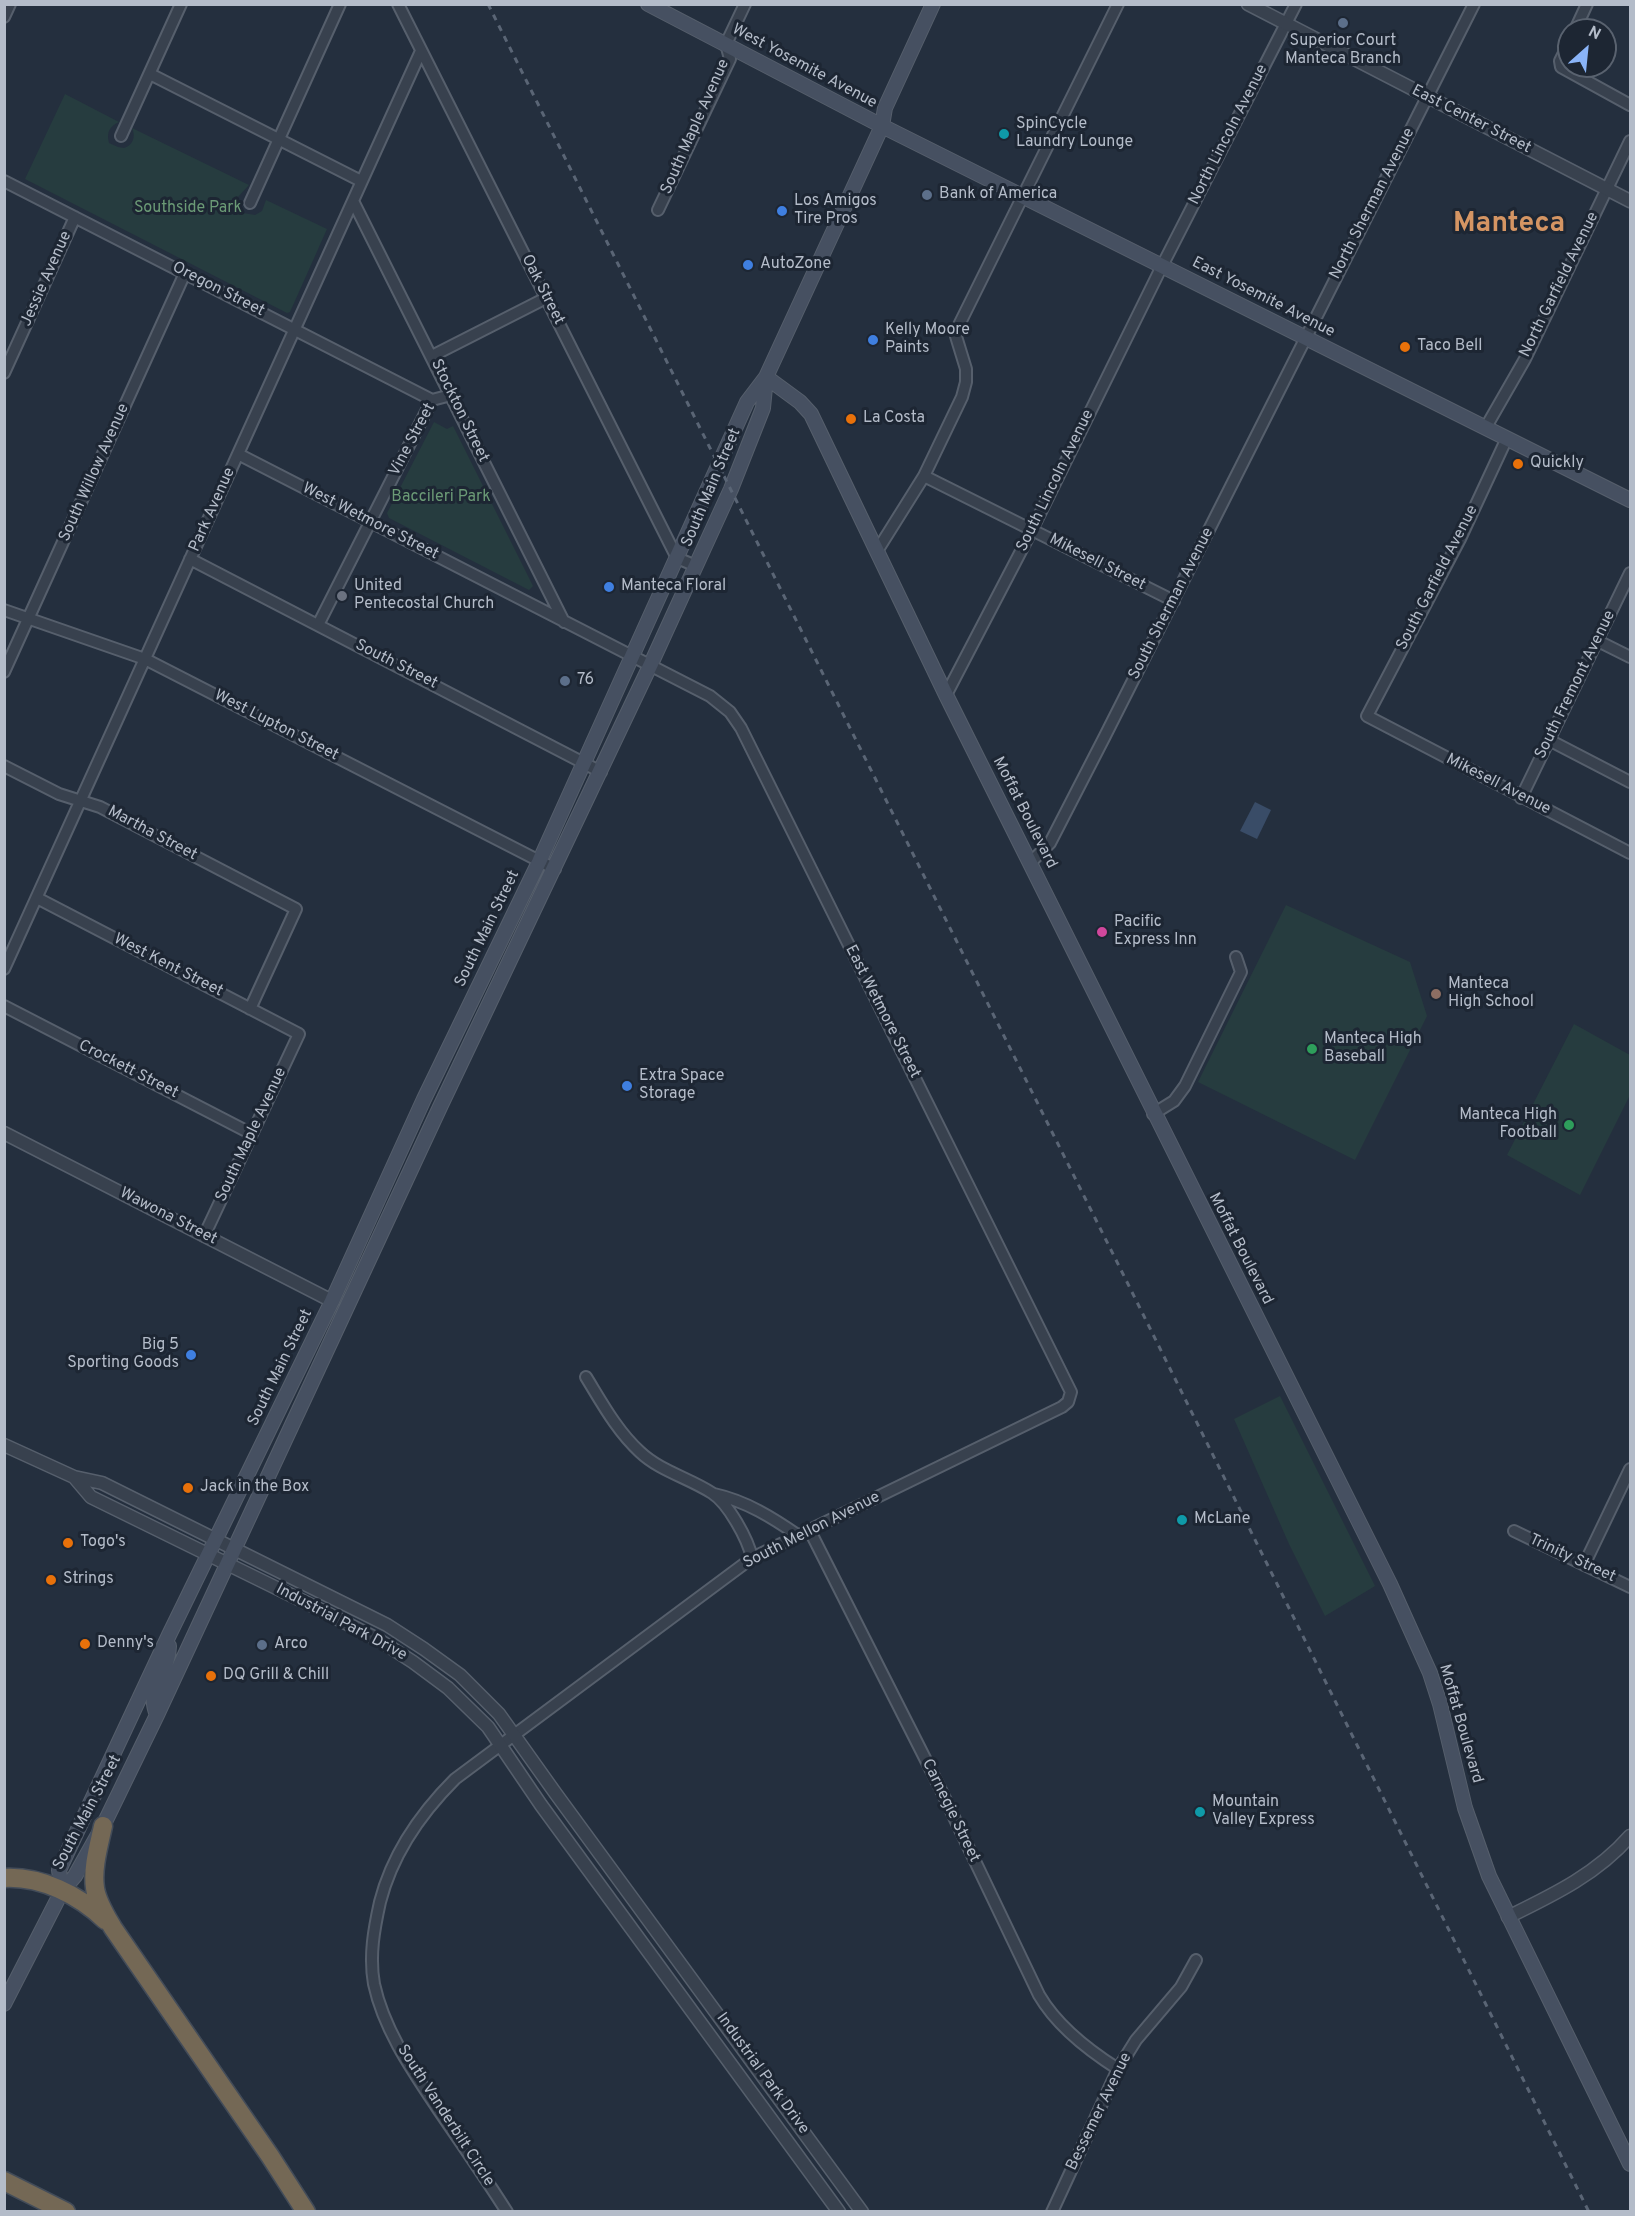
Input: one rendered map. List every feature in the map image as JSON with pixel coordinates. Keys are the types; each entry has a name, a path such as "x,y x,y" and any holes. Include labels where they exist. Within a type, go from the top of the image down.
{"highway":[{"path":"103,1826 95,1870 95,1888 113,1928 306,2211"},
{"path":"4,1878 45,1884 62,1891 90,1906 113,1928"},
{"path":"4,2181 66,2211"}],"main road":[{"name":"West Yosemite Avenue","path":"648,4 882,126"},
{"name":"South Main Street","path":"62,1891 59,1870 169,1635 332,1301 424,1099 539,862 747,402 766,377 882,126 885,108 933,4"},
{"name":"East Yosemite Avenue","path":"882,126 1630,500"},
{"name":"South Main Street","path":"4,2004 62,1891 75,1876 103,1826 158,1715 440,1107 601,772 731,489 763,408 766,377"},
{"name":"Moffat Boulevard","path":"766,377 800,402 811,414 1153,1114 1390,1584 1430,1673 1440,1704 1465,1808 1489,1876 1630,2164"},
{"path":"424,1099 440,1107"},
{"path":"322,1360 322,1347 334,1310 332,1301"},
{"path":"158,1715 153,1703 154,1690 169,1656 169,1635"},
{"path":"104,1775 123,1784"}],"street":[{"path":"4,17 10,4"},
{"path":"121,136 181,4"},
{"path":"250,203 340,4"},
{"name":"Oak Street","path":"399,4 677,558"},
{"path":"726,44 745,4"},
{"path":"877,551 924,476 962,397 966,382 966,369 955,333 1118,4"},
{"name":"East Center Street","path":"1248,4 1630,201"},
{"name":"North Lincoln Avenue","path":"1162,266 1296,4"},
{"name":"North Sherman Avenue","path":"1306,338 1474,4"},
{"path":"1581,18 1587,4"},
{"name":"South Maple Avenue","path":"658,210 730,59 726,44"},
{"name":"Park Avenue","path":"4,969 422,51"},
{"path":"150,74 361,181"},
{"path":"1581,78 1630,105"},
{"name":"North Garfield Avenue","path":"1486,427 1525,359 1630,141"},
{"name":"Oregon Street","path":"4,180 432,399"},
{"name":"Stockton Street","path":"353,201 564,622"},
{"name":"Jessie Avenue","path":"4,373 75,217"},
{"name":"South Lincoln Avenue","path":"946,694 1032,530 1162,266"},
{"name":"South Willow Avenue","path":"4,672 185,273"},
{"path":"432,356 546,298"},
{"name":"South Sherman Avenue","path":"1030,863 1050,843 1306,338"},
{"name":"Vine Street","path":"318,625 432,399 451,395"},
{"name":"South Garfield Avenue","path":"1367,716 1460,539 1507,438"},
{"name":"West Wetmore Street","path":"238,454 631,657"},
{"name":"Mikesell Street","path":"924,476 1174,602"},
{"path":"677,558 696,566"},
{"name":"South Street","path":"190,559 601,772"},
{"name":"South Fremont Avenue","path":"1521,798 1630,573"},
{"name":"West Lupton Street","path":"4,610 145,659 539,862"},
{"path":"1598,641 1630,657"},
{"name":"East Wetmore Street","path":"631,657 710,696 730,712 741,728 1067,1381 1071,1392 1068,1402 1055,1410"},
{"name":"Mikesell Avenue","path":"1367,716 1630,853"},
{"path":"1549,740 1630,782"},
{"name":"Martha Street","path":"4,766 59,794 100,807 296,909 250,1009"},
{"name":"South Main Street","path":"539,862 555,869"},
{"name":"West Kent Street","path":"37,898 299,1034"},
{"path":"1153,1114 1173,1101 1185,1086 1241,972 1236,957"},
{"name":"Crockett Street","path":"4,1006 252,1134"},
{"name":"South Maple Avenue","path":"204,1236 299,1034"},
{"name":"Wawona Street","path":"4,1133 332,1301"},
{"path":"586,1377 623,1434 641,1453 657,1465 714,1494 734,1498 799,1536"},
{"name":"South Mellon Avenue","path":"502,1746 752,1558 1055,1410"},
{"path":"4,1445 74,1478"},
{"path":"1584,1564 1630,1469"},
{"name":"Industrial Park Drive","path":"74,1478 102,1483 387,1625 460,1675 516,1735 556,1794 862,2211"},
{"name":"Industrial Park Drive","path":"74,1478 91,1497 379,1640 413,1662 471,1708 502,1746 541,1804 839,2211"},
{"path":"714,1494 740,1527 750,1546 752,1558"},
{"name":"Carnegie Street","path":"810,1531 940,1788 1038,1995 1067,2030 1097,2056 1118,2069"},
{"name":"Trinity Street","path":"1514,1531 1630,1587"},
{"name":"South Vanderbilt Circle","path":"502,1746 455,1779 435,1799 398,1855 384,1888 376,1920 372,1942 372,1967 375,1985 388,2026 410,2067 507,2211"},
{"path":"1508,1917 1581,1879 1605,1861 1630,1836"},
{"path":"596,1877 611,1867"},
{"path":"646,1946 662,1936"},
{"name":"Bessemer Avenue","path":"1052,2211 1118,2069 1136,2040 1181,1987 1196,1960"}],"green space":[{"name":"Southside Park","path":"65,94 119,122 110,130 109,143 118,147 127,147 133,140 132,128 249,185 237,198 238,206 243,213 255,215 262,211 266,200 327,229 290,312 287,313 25,179"},
{"name":"Baccileri Park","path":"434,422 447,429 453,426 533,586 529,590 389,518 387,513"},
{"name":"Manteca High Baseball","path":"1286,905 1410,962 1427,1016 1355,1160 1198,1082"},
{"name":"Manteca High Football","path":"1574,1024 1630,1055 1630,1095 1580,1195 1507,1155"},
{"path":"1280,1396 1375,1586 1325,1616 1289,1544 1234,1419"}],"water":[{"path":"1255,802 1271,810 1257,839 1240,831"}],"railway":[{"path":"488,4 1589,2212"}],"place":[{"name":"Superior Court Manteca Branch","path":"1343,23"},
{"name":"SpinCycle Laundry Lounge","path":"1004,134"},
{"name":"Bank of America","path":"927,195"},
{"name":"Los Amigos Tire Pros","path":"782,211"},
{"name":"AutoZone","path":"748,265"},
{"name":"Kelly Moore Paints","path":"873,340"},
{"name":"Taco Bell","path":"1405,347"},
{"name":"La Costa","path":"851,419"},
{"name":"Quickly","path":"1518,464"},
{"name":"Manteca Floral","path":"609,587"},
{"name":"United Pentecostal Church","path":"342,596"},
{"name":"76","path":"565,681"},
{"name":"Pacific Express Inn","path":"1102,932"},
{"name":"Manteca High School","path":"1436,994"},
{"name":"Manteca High Baseball","path":"1312,1049"},
{"name":"Extra Space Storage","path":"627,1086"},
{"name":"Manteca High Football","path":"1569,1125"},
{"name":"Big 5 Sporting Goods","path":"191,1355"},
{"name":"Jack in the Box","path":"188,1488"},
{"name":"McLane","path":"1182,1520"},
{"name":"Togo's","path":"68,1543"},
{"name":"Strings","path":"51,1580"},
{"name":"Denny's","path":"85,1644"},
{"name":"Arco","path":"262,1645"},
{"name":"DQ Grill & Chill","path":"211,1676"},
{"name":"Mountain Valley Express","path":"1200,1812"}],"district":[{"name":"Manteca","path":"1509,225"}]}
